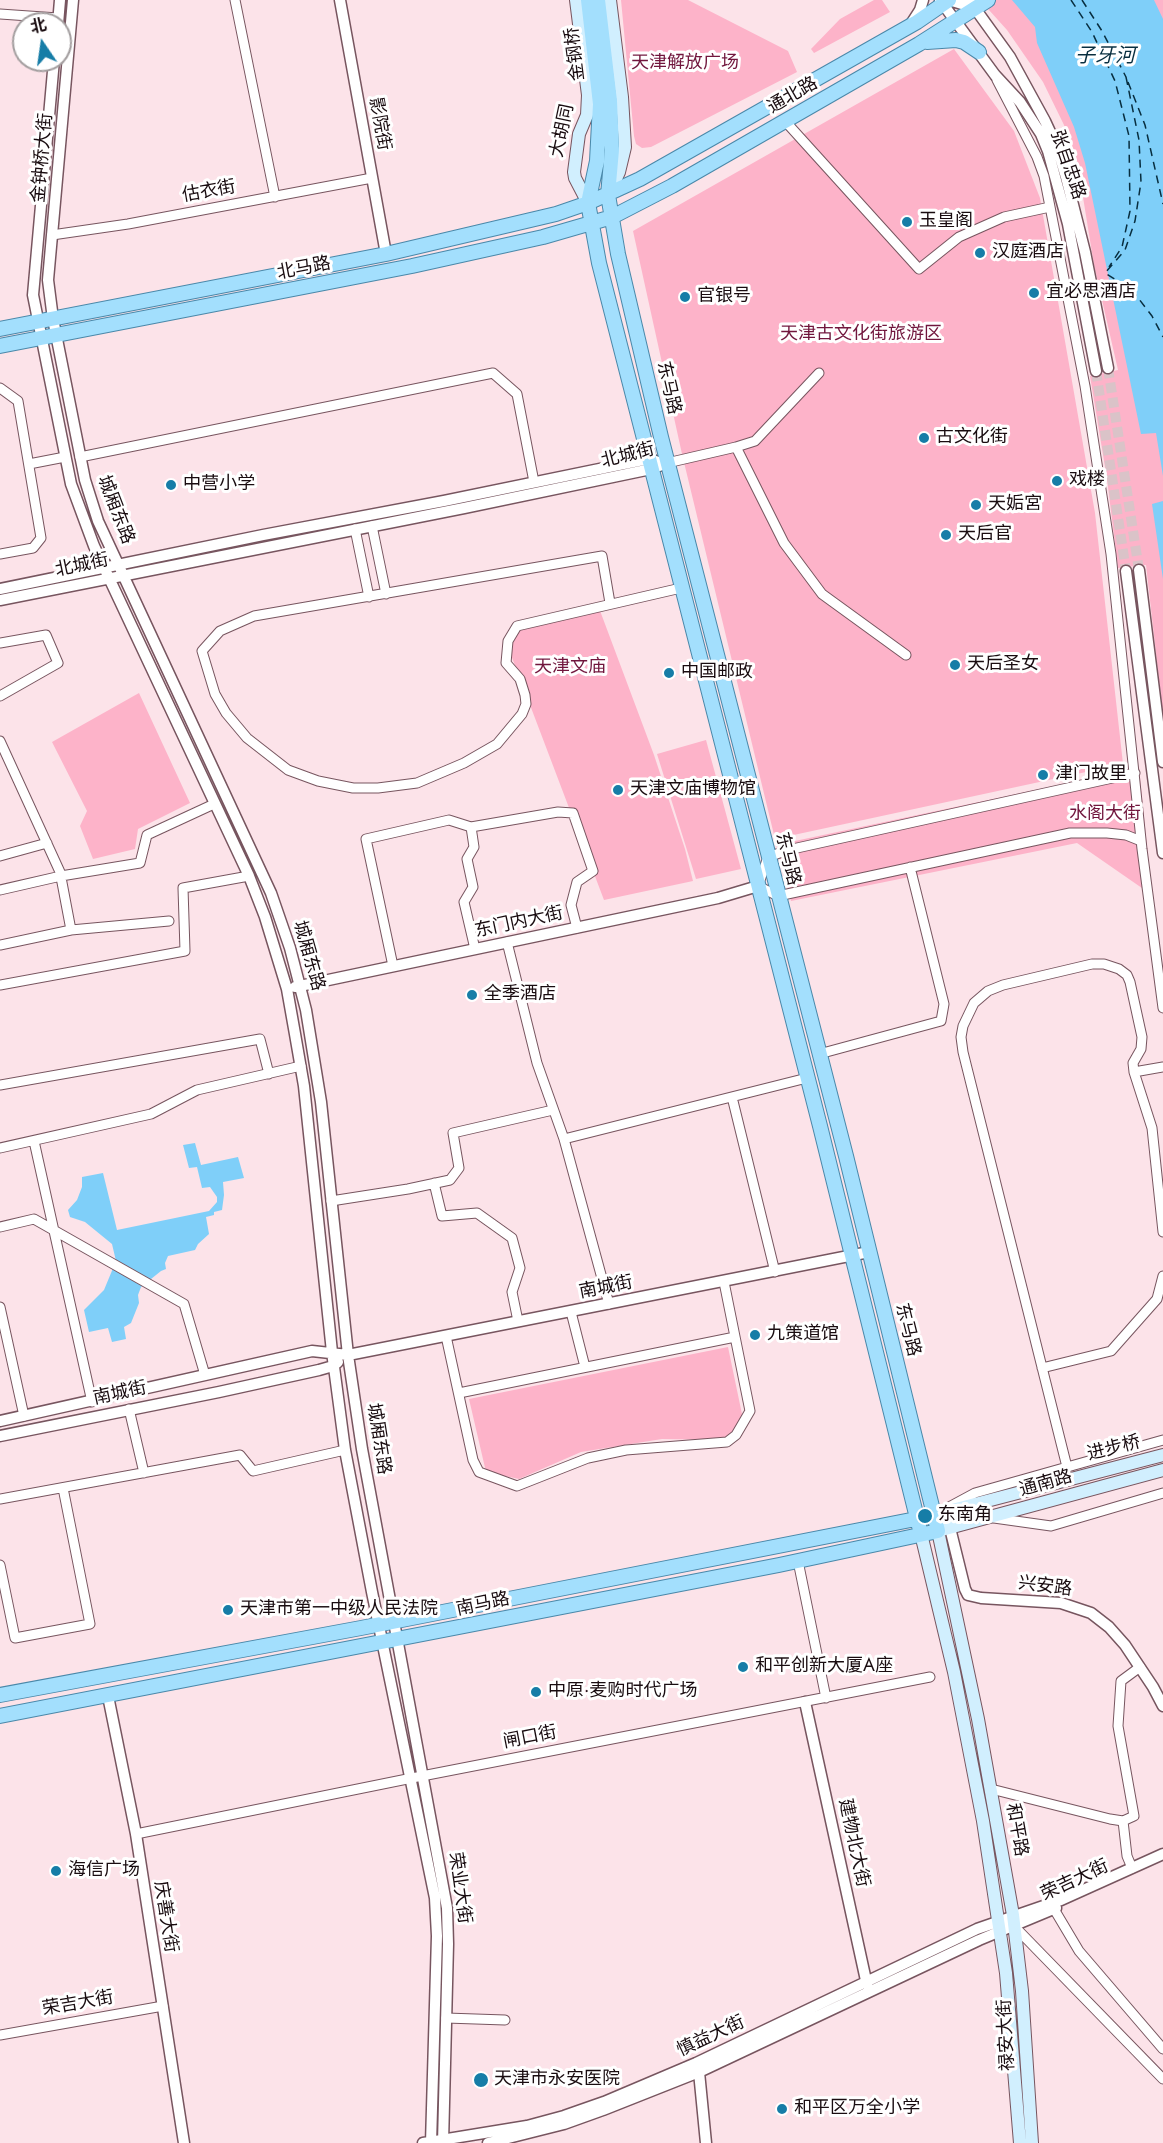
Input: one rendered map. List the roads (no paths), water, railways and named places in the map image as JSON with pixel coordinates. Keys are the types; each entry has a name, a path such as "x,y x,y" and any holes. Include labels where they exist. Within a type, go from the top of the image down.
{"main road":[{"name":"大胡同","path":"576,0 588,95 587,115 579,134 574,172 588,203"},
{"name":"金钢桥","path":"588,0 605,102"},
{"name":"金钢桥","path":"598,0 605,102"},
{"path":"608,195 620,172 625,147 622,97 610,0"},
{"name":"通北路","path":"608,195 909,26 946,1"},
{"name":"通北路","path":"612,217 644,202 957,22 978,3"},
{"path":"919,44 938,40 956,40 964,42 979,52"},
{"name":"大胡同","path":"588,203 597,161 605,102"},
{"path":"605,102 612,150 608,195"},
{"name":"北马路","path":"0,329 386,254 556,214 608,195"},
{"name":"东马路","path":"608,195 621,265 668,463 869,1252 933,1515 944,1529"},
{"name":"东马路","path":"588,203 599,263 921,1534"},
{"name":"北马路","path":"0,346 412,266 543,237 612,217"},
{"name":"进步桥","path":"1038,1487 1163,1455"},
{"name":"通南路","path":"944,1529 1163,1470"},
{"name":"通南路","path":"933,1515 1038,1487"},
{"name":"南马路","path":"0,1695 378,1625 933,1515"},
{"name":"南马路","path":"0,1716 397,1641 798,1561 944,1529"},
{"name":"和平路","path":"944,1529 1014,1921"},
{"name":"和平路","path":"921,1534 960,1703 983,1821 999,1926"},
{"name":"禄安大街","path":"1014,1921 1022,1991 1032,2143"},
{"name":"禄安大街","path":"999,1926 1006,1973 1020,2143"}],"street":[{"name":"金钟桥大街","path":"53,319 48,280 73,0"},
{"path":"235,0 275,197"},
{"name":"影院街","path":"340,0 386,254"},
{"path":"909,26 917,17 923,0"},
{"path":"946,1 965,5 978,3"},
{"name":"张自忠路","path":"946,1 957,22 995,75 1020,102 1041,134 1048,151 1068,224 1096,371"},
{"name":"张自忠路","path":"978,3 1016,66 1057,147 1085,252 1108,368"},
{"name":"金钟桥大街","path":"40,338 33,280 53,72"},
{"path":"995,75 1037,157 1044,176 1100,474 1111,554 1141,841 1163,1008"},
{"path":"785,121 919,268 959,237 1004,217 1050,207"},
{"name":"估衣街","path":"52,235 105,228 372,178"},
{"name":"城厢东路","path":"53,319 80,457 98,521 271,893 301,986 317,1072 348,1354 362,1449 397,1641"},
{"name":"城厢东路","path":"40,338 65,456 79,508 249,876 269,928 287,989 310,1134 333,1366 345,1450 382,1643"},
{"path":"80,457 493,373 517,394 534,482"},
{"path":"668,463 755,441 819,373"},
{"path":"0,388 18,401 41,538 33,548 0,554"},
{"path":"736,447 784,543 822,594 906,655"},
{"path":"29,464 65,456"},
{"name":"北城街","path":"0,600 107,572 534,482 668,463"},
{"name":"北城街","path":"121,569 372,526 650,464"},
{"path":"372,526 386,594"},
{"path":"355,529 369,597"},
{"path":"610,603 602,556 254,616 220,631 201,651 215,694 226,713 247,738 288,770 318,782 353,788 378,788 417,783 465,763 497,744 522,714 526,704 520,679 506,663 508,641 517,626 681,588"},
{"path":"1138,570 1163,762"},
{"path":"1126,571 1163,853"},
{"name":"北城街","path":"0,589 107,572"},
{"path":"0,643 46,635 58,663 0,696"},
{"path":"0,741 61,876 72,930"},
{"path":"1134,773 788,850 768,857 758,886 778,896 1070,833 1126,835 1141,841"},
{"path":"0,890 140,862 147,835 214,804"},
{"path":"393,966 366,839 449,820 471,826 558,812 573,813 593,871 577,882 571,905 577,928"},
{"path":"471,826 474,847 467,859 473,887 464,902 475,949"},
{"path":"0,856 47,843"},
{"path":"819,1054 941,1021 944,1004 910,867"},
{"path":"0,985 185,951 183,888 249,876"},
{"name":"东门内大街","path":"287,989 718,898 758,886"},
{"path":"0,945 72,930 170,921"},
{"path":"507,942 537,1063 564,1139 609,1304"},
{"path":"1067,1467 963,1052 961,1037 963,1026 974,1003 988,991 1003,985 1092,964 1104,964 1119,969 1126,975 1131,982 1142,1037 1141,1049 1133,1063 1152,1128 1163,1232"},
{"path":"0,1085 260,1039 269,1074"},
{"path":"0,1148 151,1114 197,1090 301,1066"},
{"path":"1134,1072 1163,1066"},
{"path":"564,1139 807,1078"},
{"path":"732,1097 775,1272"},
{"path":"331,1201 450,1180 459,1168 453,1133 553,1110"},
{"path":"34,1141 92,1402"},
{"path":"434,1183 442,1216 477,1213 512,1238 520,1268 512,1292 518,1321"},
{"path":"0,1227 34,1219 183,1304 205,1375"},
{"name":"南城街","path":"0,1421 312,1351 348,1354 869,1252"},
{"path":"1042,1368 1111,1351 1157,1299 1163,1276"},
{"path":"446,1336 473,1460 479,1472 517,1486 588,1458 626,1450 727,1442 736,1435 750,1411 724,1282"},
{"path":"0,1307 24,1416"},
{"path":"571,1312 585,1367"},
{"path":"459,1393 735,1337"},
{"name":"南城街","path":"0,1436 219,1392 333,1366 348,1354"},
{"path":"129,1409 144,1473"},
{"path":"933,1515 975,1493 1163,1440"},
{"path":"0,1499 240,1455 253,1471 345,1450"},
{"path":"0,1565 15,1638 90,1624 63,1488"},
{"path":"993,1517 1051,1526 1163,1493"},
{"name":"兴安路","path":"944,1529 968,1595 981,1598 1056,1602 1080,1608 1091,1614 1109,1627 1125,1645 1163,1706"},
{"path":"798,1561 826,1698"},
{"name":"荣业大街","path":"397,1641 435,1898 437,1936 428,2143"},
{"name":"荣业大街","path":"382,1643 417,1777 447,1908 443,2142"},
{"path":"991,1789 1123,1821 1134,1816 1118,1726 1121,1681 1140,1667"},
{"name":"闸口街","path":"136,1834 930,1677"},
{"name":"庆善大街","path":"108,1696 136,1834 184,2143"},
{"name":"建物北大街","path":"805,1702 867,1986"},
{"path":"1123,1821 1127,1856 1131,1868"},
{"name":"荣吉大街","path":"1014,1921 1163,1854"},
{"name":"荣吉大街","path":"999,1926 1054,1909 1163,1859"},
{"path":"1054,1909 1079,1951 1163,2049"},
{"path":"1014,1921 1163,2079"},
{"name":"慎益大街","path":"488,2143 574,2121 698,2067 999,1926"},
{"name":"荣吉大街","path":"0,2035 163,2006"},
{"path":"446,2018 505,2020"},
{"path":"698,2067 706,2143"},
{"name":"慎益大街","path":"428,2143 493,2133 564,2116 698,2067"}],"water":[{"name":"子牙河","path":"1012,0 1154,0 1163,19 1163,476 1156,433 1141,434 1085,163 1074,127 1037,43 1035,27"},
{"path":"1163,501 1163,579 1152,504"},
{"path":"195,1143 201,1165 238,1157 244,1178 223,1182 222,1210 206,1217 209,1234 195,1250 168,1256 165,1263 166,1269 141,1287 138,1295 139,1303 131,1323 124,1327 126,1339 112,1342 108,1328 89,1332 84,1310 104,1290 116,1261 112,1244 85,1222 70,1217 68,1210 77,1200 82,1187 82,1177 103,1173 117,1230 209,1211 217,1202 217,1197 210,1187 202,1188 197,1167 189,1168 183,1145"}],"tunnel":[{"path":"1108,368 1139,570"},
{"path":"1096,371 1126,571"}],"place":[{"name":"玉皇阁","path":"907,222"},
{"name":"汉庭酒店","path":"980,253"},
{"name":"宜必思酒店","path":"1034,293"},
{"name":"官银号","path":"685,297"},
{"name":"古文化街","path":"924,438"},
{"name":"戏楼","path":"1057,481"},
{"name":"中营小学","path":"171,485"},
{"name":"天姤宮","path":"976,505"},
{"name":"天后官","path":"946,535"},
{"name":"天后圣女","path":"955,665"},
{"name":"中国邮政","path":"669,673"},
{"name":"津门故里","path":"1043,775"},
{"name":"天津文庙博物馆","path":"618,790"},
{"name":"全季酒店","path":"472,995"},
{"name":"九策道馆","path":"755,1335"},
{"name":"东南角","path":"925,1516"},
{"name":"天津市第一中级人民法院","path":"228,1610"},
{"name":"和平创新大厦A座","path":"743,1667"},
{"name":"中原·麦购时代广场","path":"536,1692"},
{"name":"海信广场","path":"56,1871"},
{"name":"天津市永安医院","path":"481,2080"},
{"name":"和平区万全小学","path":"782,2109"}],"park label":[{"name":"天津解放广场","path":"685,64"},
{"name":"天津古文化街旅游区","path":"861,335"},
{"name":"天津文庙","path":"570,668"},
{"name":"水阁大街","path":"1105,815"}]}
